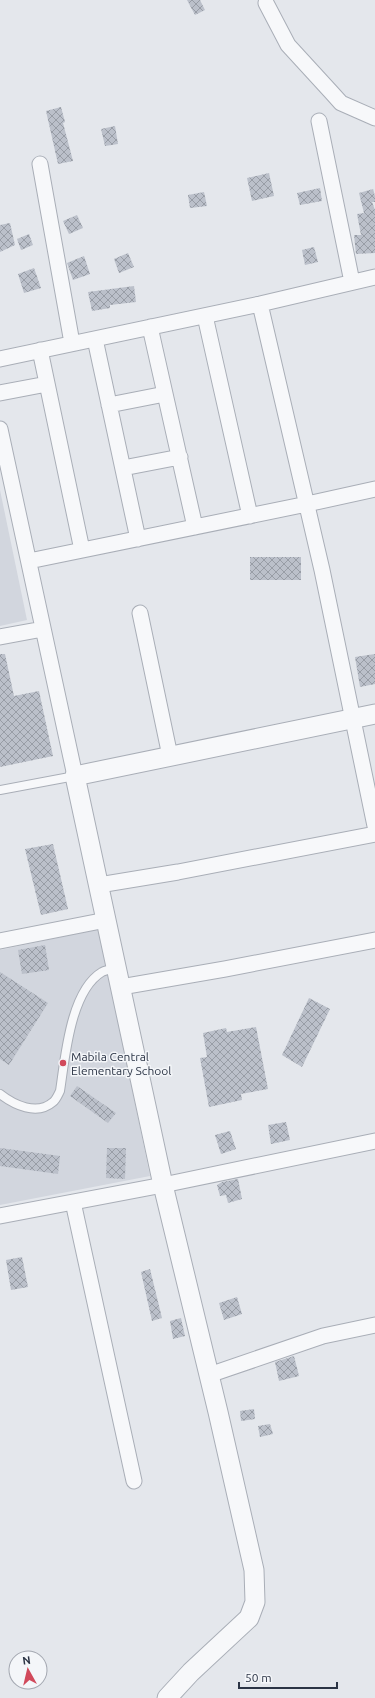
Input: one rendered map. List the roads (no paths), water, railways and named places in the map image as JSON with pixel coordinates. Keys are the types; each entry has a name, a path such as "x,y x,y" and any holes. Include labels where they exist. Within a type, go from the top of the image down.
{"street":[{"path":"266,3 288,45 332,93 341,102 375,118"},
{"path":"318,122 352,282"},
{"path":"40,164 72,343"},
{"path":"0,359 260,304 375,276"},
{"path":"260,304 307,504 375,826"},
{"path":"204,316 250,516"},
{"path":"150,327 195,527"},
{"path":"95,339 138,539"},
{"path":"40,350 82,550"},
{"path":"0,393 47,384"},
{"path":"109,405 165,394"},
{"path":"0,429 163,1185 251,1557 255,1602 249,1618 191,1672 167,1698"},
{"path":"123,468 180,457"},
{"path":"29,561 375,489"},
{"path":"140,613 170,756"},
{"path":"0,637 43,629"},
{"path":"75,776 375,714"},
{"path":"98,885 185,871 375,834"},
{"path":"0,941 106,920"},
{"path":"120,987 225,970 375,940"},
{"path":"0,1216 163,1185 375,1141"},
{"path":"73,1202 134,1481"},
{"path":"209,1375 323,1336 375,1326"}],"lane":[{"path":"0,790 75,776"},
{"path":"0,1094 9,1101 27,1108 39,1109 53,1102 60,1092 74,1014 86,987 102,972 116,968"}],"place":[{"name":"Mabila Central Elementary School","path":"63,1063"}]}
